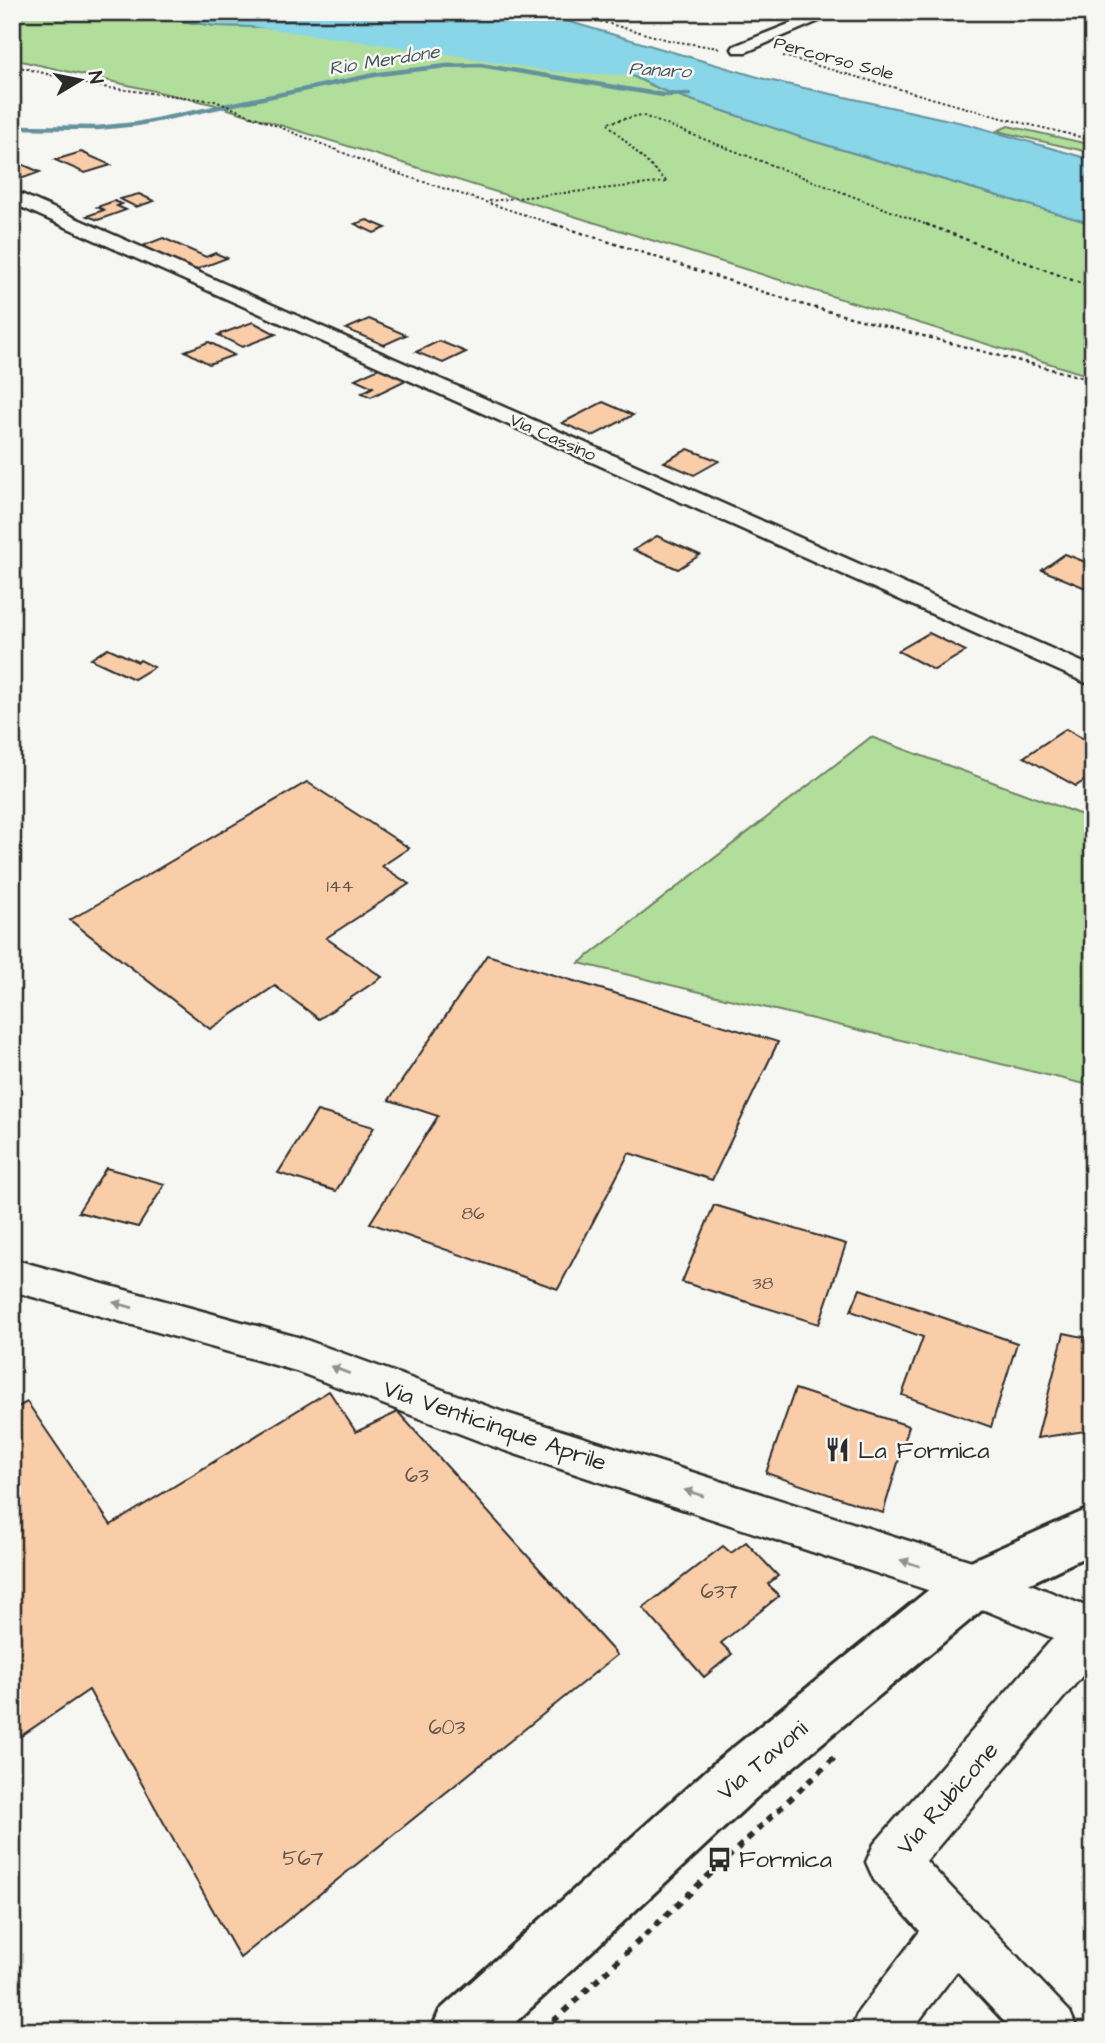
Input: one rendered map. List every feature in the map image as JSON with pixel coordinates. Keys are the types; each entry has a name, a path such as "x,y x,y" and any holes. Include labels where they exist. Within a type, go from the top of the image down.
{"main road":[{"name":"Via Tavoni","path":"461,2031 737,1779 975,1584 1093,1529"}],"street":[{"path":"740,49 833,12"},
{"name":"Via Cassino","path":"12,196 1093,678"},
{"name":"Via Venticinque Aprile","path":"12,1275 301,1355 500,1430 975,1584 1091,1632"},
{"name":"Via Rubicone","path":"955,1930 892,1862 1091,1632"},
{"path":"877,2031 955,1930 1051,2031"}],"path":[{"name":"Percorso Sole","path":"566,12 672,41 793,58 1002,118 1093,140"},
{"path":"12,65 94,86 215,101 381,168 804,305 1093,380"},
{"path":"485,202 667,182 607,123 641,115 1085,285 1093,294"},
{"path":"543,2031 844,1750"}],"green space":[{"path":"12,12 116,12 216,26 354,29 553,64 609,65 662,90 806,139 1093,224 1093,377 212,104 12,59"},
{"path":"1008,126 1093,145 1093,153 997,131"},
{"path":"871,737 1090,818 1093,815 1093,1086 579,963"}],"water":[{"path":"116,12 536,12 768,80 967,124 1093,160 1093,224 806,139 662,90 609,65 553,64 354,29 216,26"}],"building":[{"path":"81,152 111,165 85,173 55,160"},
{"path":"12,160 40,172 12,180"},
{"path":"139,194 154,201 136,207 120,199"},
{"path":"114,201 122,204 117,206 126,210 98,220 87,216 104,210 97,207"},
{"path":"367,220 386,228 374,233 355,224"},
{"path":"163,238 206,257 215,253 227,258 195,270 140,247"},
{"path":"369,319 406,335 384,345 346,329"},
{"path":"253,322 276,334 242,347 218,335"},
{"path":"439,341 466,352 443,363 416,352"},
{"path":"209,342 234,355 209,364 185,351"},
{"path":"381,367 408,379 371,397 362,393 373,387 355,379"},
{"path":"603,402 633,415 593,436 562,423"},
{"path":"688,449 719,461 694,475 664,462"},
{"path":"657,536 700,555 678,569 634,550"},
{"path":"1065,554 1093,565 1093,591 1042,570"},
{"path":"929,633 966,651 934,670 898,651"},
{"path":"108,648 154,667 134,679 91,659"},
{"path":"1066,729 1093,744 1093,775 1076,786 1024,757"},
{"path":"307,782 409,848 382,866 409,884 326,938 382,977 319,1019 275,986 210,1029 70,920"},
{"path":"487,955 778,1042 712,1180 629,1153 558,1289 370,1223 438,1116 389,1100"},
{"path":"317,1111 374,1127 336,1191 278,1173"},
{"path":"106,1168 165,1184 138,1227 78,1212"},
{"path":"714,1205 846,1244 819,1324 682,1282"},
{"path":"860,1289 1017,1343 991,1427 902,1395 923,1337 851,1311"},
{"path":"1064,1333 1093,1339 1093,1430 1037,1438"},
{"name":"La Formica","path":"795,1389 909,1426 883,1513 766,1473"},
{"path":"329,1391 356,1432 398,1412 617,1655 240,1958 89,1690 12,1742 12,1410 27,1402 111,1525"},
{"path":"746,1542 778,1576 768,1584 779,1596 721,1643 732,1654 704,1677 643,1608 723,1546 731,1553"}],"waterway":[{"name":"Panaro","path":"207,12 442,45 553,64 685,70"},
{"name":"Rio Merdone","path":"12,127 97,128 137,124 379,74 446,66 480,65 663,95 689,94"}],"place":[{"name":"La Formica","path":"838,1450"},
{"name":"Formica","path":"719,1859"}]}
